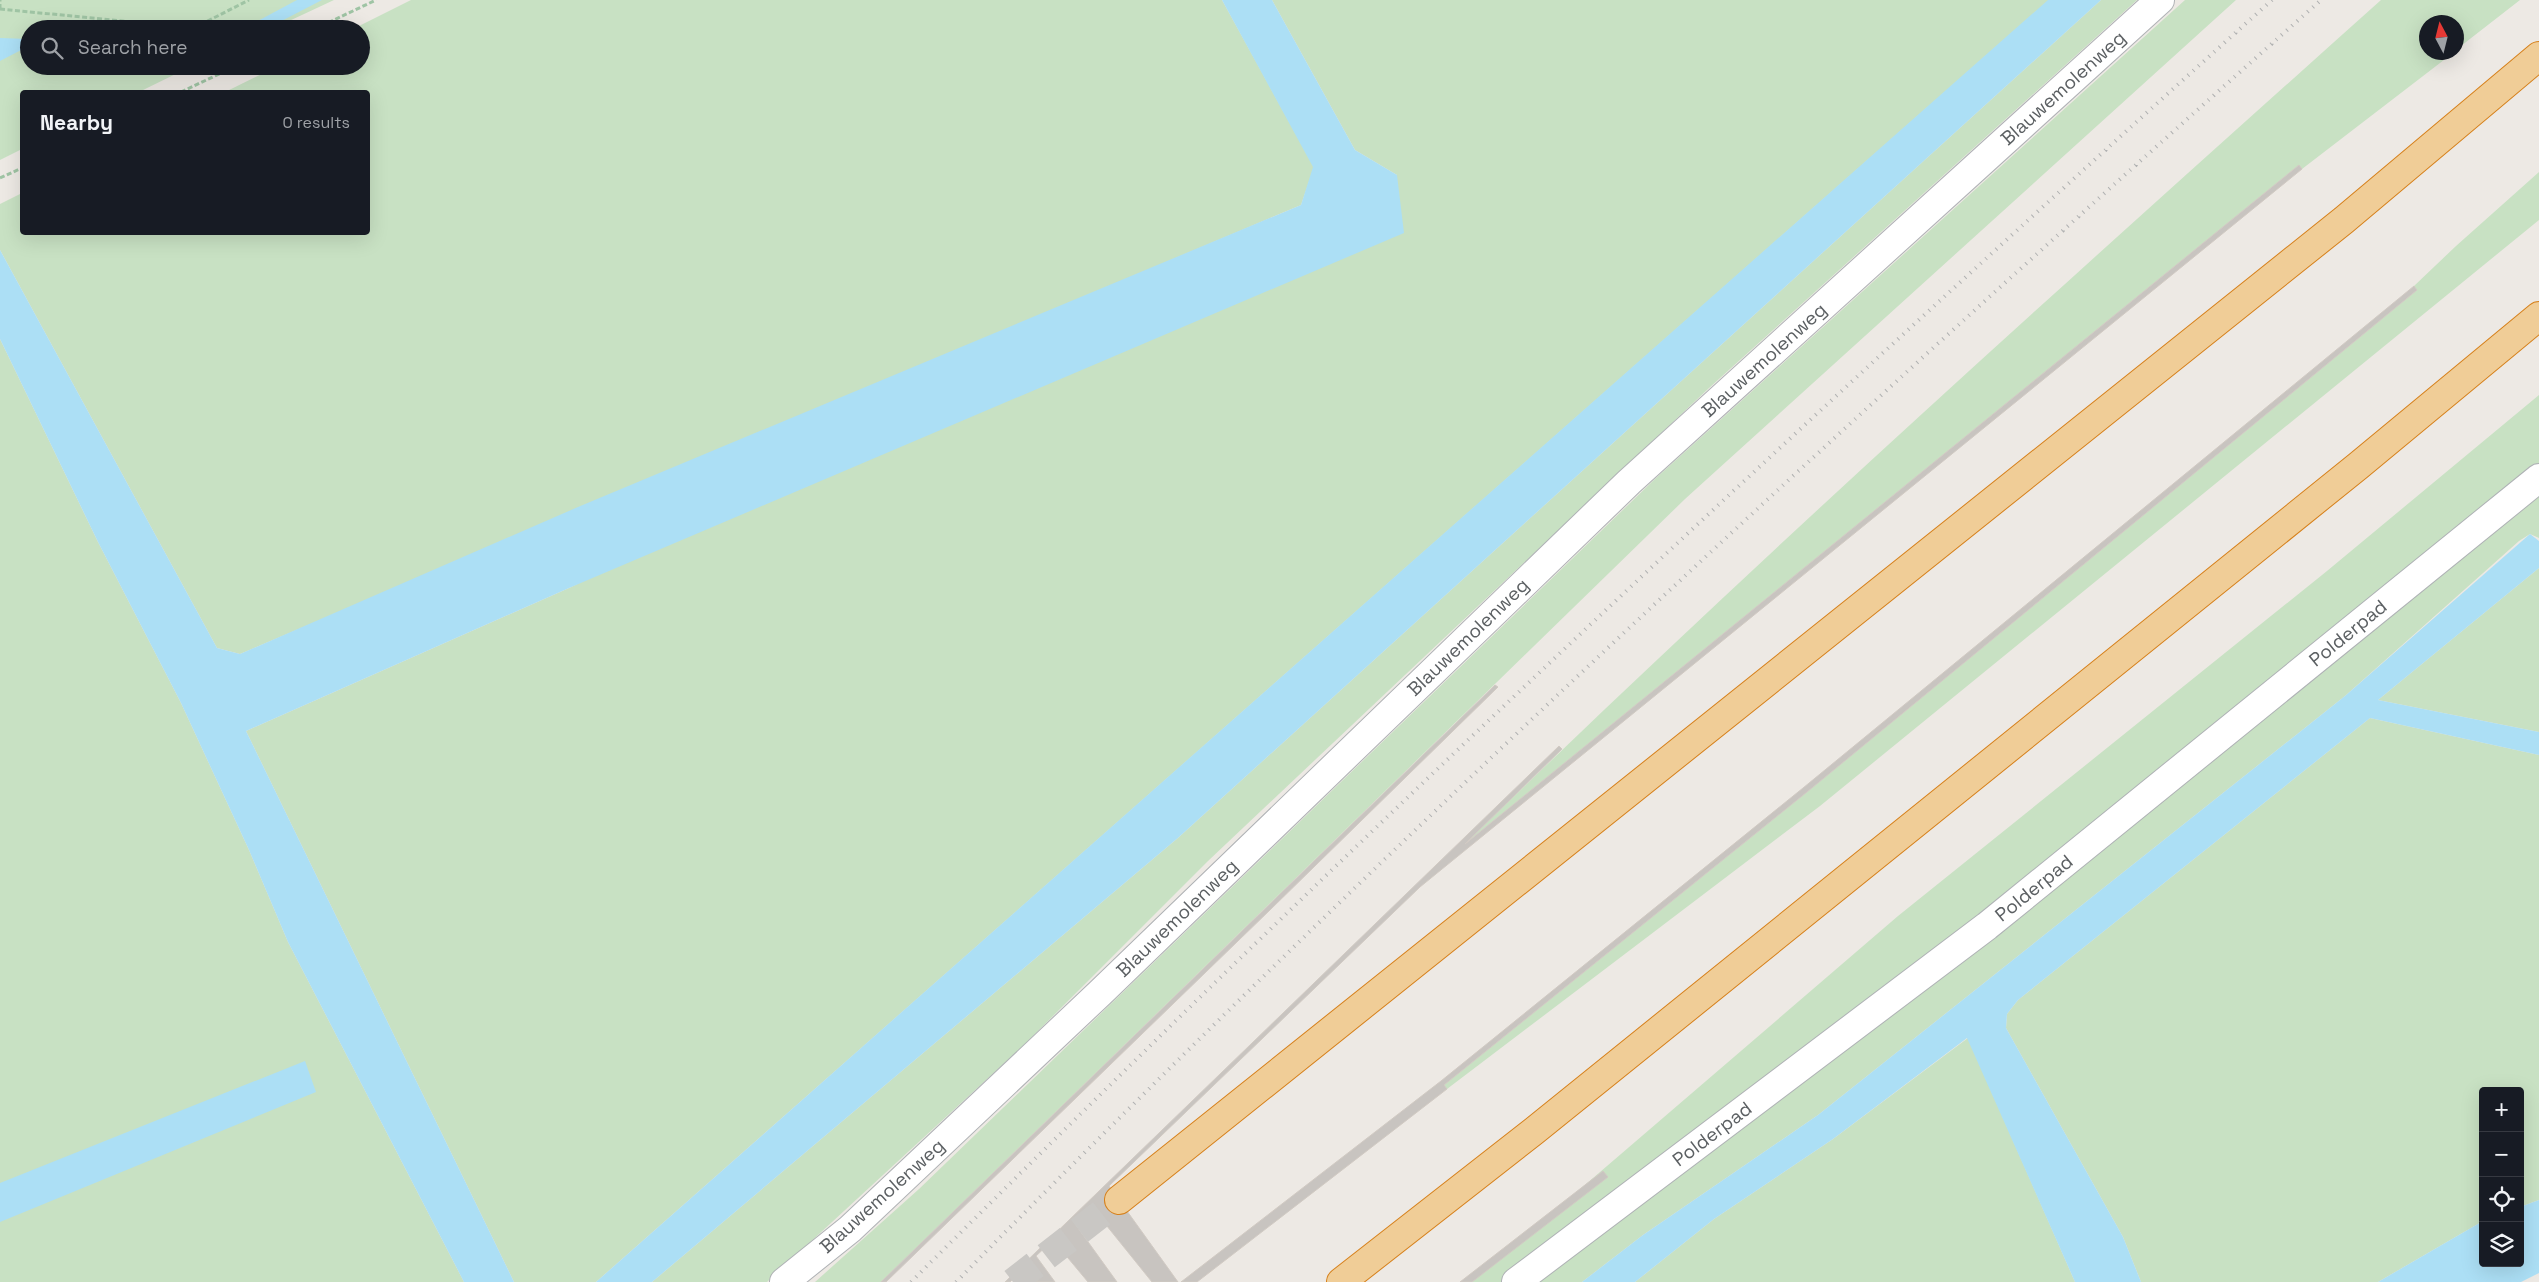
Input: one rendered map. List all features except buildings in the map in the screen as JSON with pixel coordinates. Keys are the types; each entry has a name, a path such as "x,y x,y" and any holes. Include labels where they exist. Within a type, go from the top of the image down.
{"highway":[{"path":"1119,1200 2344,220 2539,56"},
{"path":"1341,1282 1612,1068 2358,466 2539,316"}],"street":[{"name":"Blauwemolenweg","path":"784,1282 850,1228 1043,1047 1629,482 2160,0"},
{"name":"Polderpad","path":"1516,1282 1987,926 2539,478"}],"path":[{"path":"0,0 0,8 116,20"},
{"path":"210,20 249,0"},
{"path":"334,20 376,0"},
{"path":"185,90 217,75"},
{"path":"0,178 20,169"}],"green space":[{"path":"0,0 334,0 291,20 20,20 20,75 174,75 143,90 20,90 20,150 0,160"},
{"path":"411,0 1222,0 1314,167 1301,205 240,654 217,648 0,250 0,204 20,194 20,235 370,235 370,90 229,90 260,75 370,75 370,20"},
{"path":"1272,0 2049,0 596,1282 514,1282 246,731 569,588 1397,175 1355,150"},
{"path":"2101,0 2137,0 1709,388 1208,861 1024,1045 767,1282 652,1282 1179,837"},
{"path":"2185,0 2236,0 1685,499 881,1282 815,1282 919,1189 1656,478"},
{"path":"2381,0 2520,0 2464,44 2464,15 2419,15 2419,60 2444,60 2302,169 2299,165 1465,844 1690,629 2034,312"},
{"path":"2539,172 2539,220 1820,806 1447,1089 1444,1085 1807,792 2417,290 2414,286"},
{"path":"0,339 98,542 181,703 249,850 288,942 464,1282 0,1282"},
{"path":"2539,395 2539,538 2530,534 2519,541 2345,696 1818,1115 1643,1235 1582,1282 1472,1282 1898,916 2327,571"},
{"path":"2539,568 2539,732 2378,700"},
{"path":"2370,718 2539,755 2539,1200 2524,1206 2524,1087 2479,1087 2479,1223 2378,1282 2141,1282 2123,1237 2006,1028 2007,1014 2018,1000"},
{"path":"1968,1038 2075,1282 1635,1282 1714,1219 1833,1139"}],"water":[{"path":"297,0 322,0 283,20 260,20"},
{"path":"1222,0 1272,0 1355,150 1397,175 1404,233 569,588 246,731 514,1282 464,1282 288,942 249,850 181,703 98,542 0,339 0,250 217,648 240,654 578,507 1301,205 1313,167"},
{"path":"2048,0 2101,0 1179,837 652,1282 596,1282"},
{"path":"0,38 20,39 20,51 0,61"},
{"path":"2530,534 2539,541 2539,568 2378,700 2539,732 2539,755 2370,718 2018,1000 2007,1014 2006,1028 2123,1237 2141,1282 2075,1282 1967,1038 1833,1139 1714,1219 1635,1282 1582,1282 1643,1235 1818,1115 2345,696"},
{"path":"305,1061 316,1092 0,1222 0,1183"},
{"path":"2539,1200 2539,1273 2521,1282 2378,1282 2479,1223 2479,1267 2524,1267 2524,1206"}],"tunnel":[{"path":"1013,1282 1119,1200"}],"railway":[{"path":"911,1282 1077,1117 1413,792 1754,472 2098,156 2272,0"},
{"path":"956,1282 1288,952 1628,629 1972,312 2321,0"}]}
